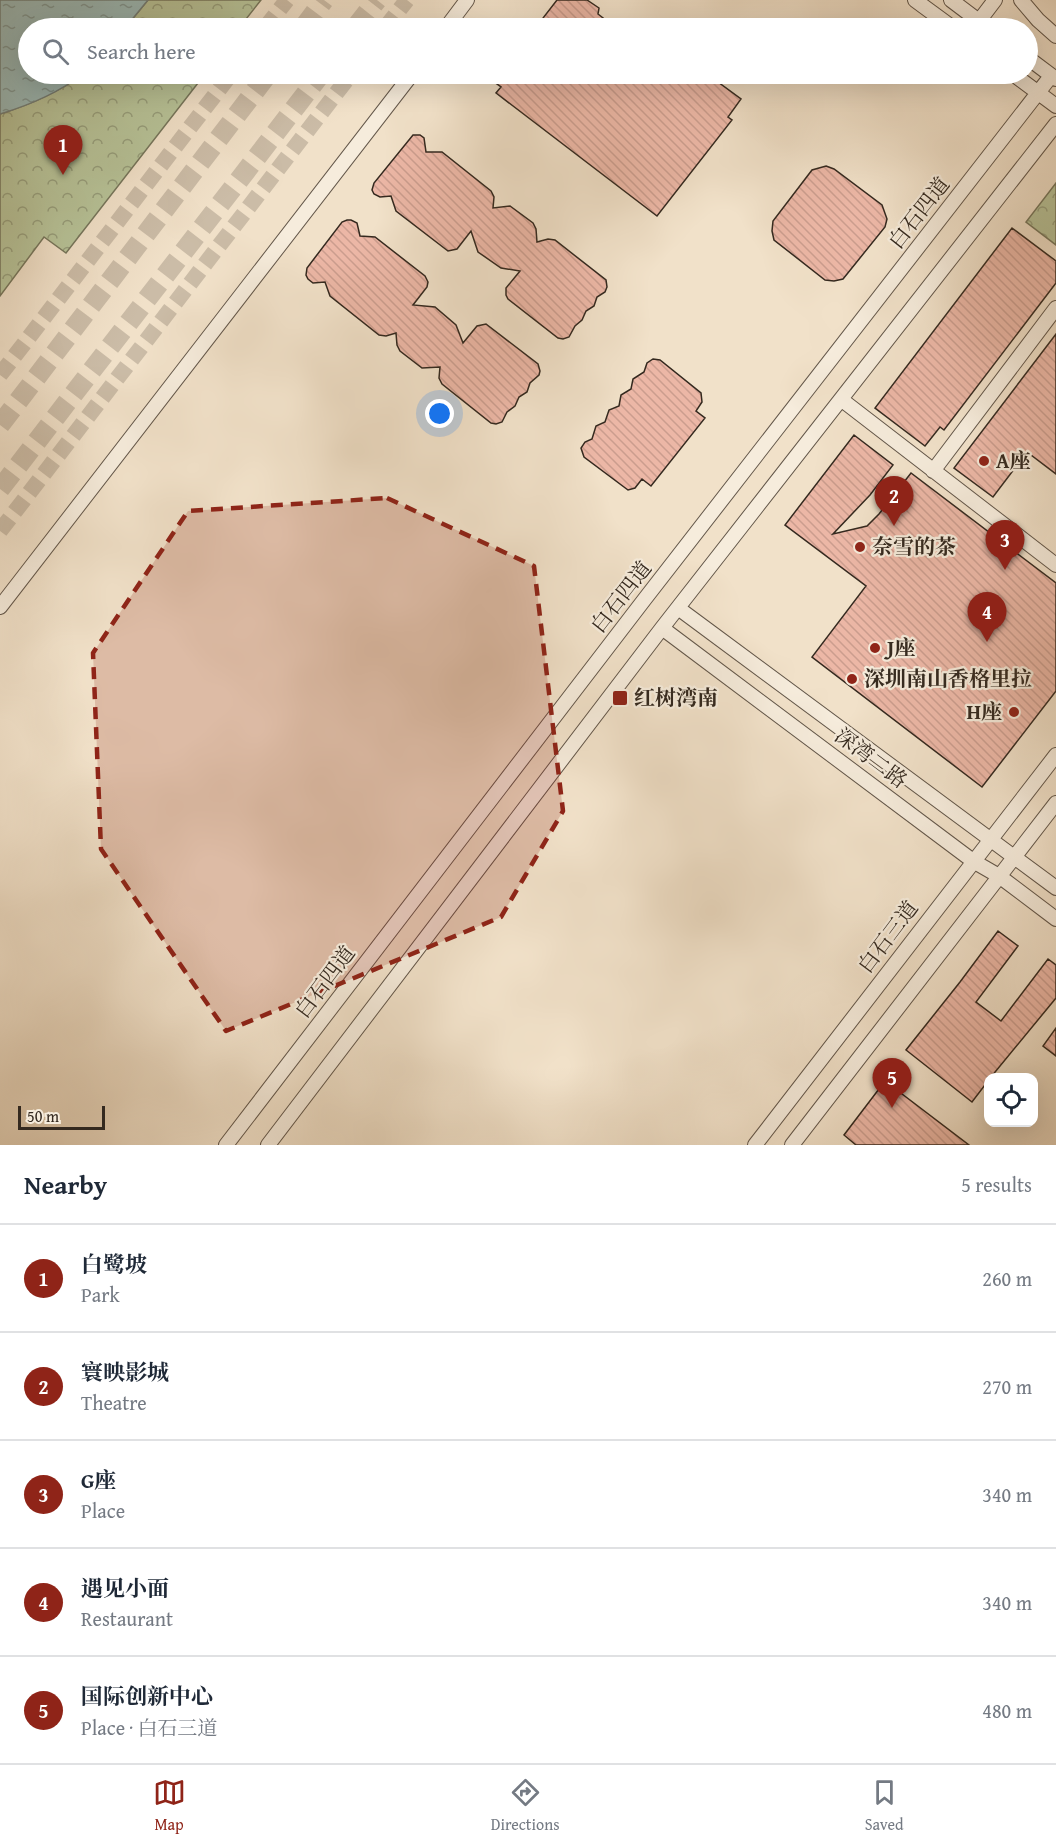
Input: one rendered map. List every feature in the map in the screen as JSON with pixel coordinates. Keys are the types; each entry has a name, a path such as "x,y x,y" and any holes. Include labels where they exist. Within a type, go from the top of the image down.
{"street":[{"path":"454,18 467,0"},
{"path":"915,0 939,18"},
{"path":"951,0 975,18"},
{"path":"987,18 995,0"},
{"path":"1021,0 1036,18"},
{"path":"1038,20 1056,36"},
{"path":"1038,66 1054,78"},
{"name":"白石四道","path":"226,1145 644,600 1038,93 1054,78"},
{"path":"0,607 404,84"},
{"path":"1026,84 1056,106"},
{"path":"268,1145 662,628 1056,124"},
{"path":"933,471 1056,308"},
{"path":"842,400 1056,565"},
{"name":"深湾二路","path":"678,608 1056,888"},
{"name":"深湾二路","path":"662,628 973,861 999,876 1056,919"},
{"name":"白石三道","path":"755,1145 1056,755"},
{"path":"792,1145 1056,803"}],"highlighted area":[{"path":"387,498 534,566 563,811 501,917 226,1031 101,849 93,653 188,511"}],"green space":[{"path":"148,0 261,0 247,18 133,18"},
{"path":"68,84 197,84 66,253 44,237 0,296 0,114"},
{"path":"1056,183 1056,245 1026,222"}],"water":[{"path":"0,0 148,0 133,18 18,18 18,84 68,84 43,98 0,114"}],"building":[{"path":"557,0 587,0 599,8 598,14 603,18 543,18"},
{"path":"497,84 721,84 741,99 728,117 732,120 657,216 496,93 501,87"},
{"path":"413,135 420,135 424,138 426,152 442,152 491,191 494,197 493,208 510,206 533,223 537,242 555,240 606,280 605,292 597,297 594,306 586,311 569,337 558,338 508,299 506,288 520,271 501,268 478,252 471,231 457,249 448,251 396,211 391,196 380,197 374,194 372,190 374,183"},
{"path":"826,166 834,169 882,205 887,219 885,227 843,279 834,281 825,280 774,240 772,231 773,221 812,170"},
{"path":"347,220 357,223 360,236 375,237 425,276 428,282 427,287 413,305 435,307 456,325 463,343 477,326 486,324 538,364 539,375 530,383 527,392 519,397 515,406 507,412 502,422 491,423 442,384 439,378 440,367 422,368 400,351 396,333 386,336 379,335 330,296 325,282 313,283 308,279 307,268 342,222"},
{"path":"1012,228 1056,261 1056,283 944,430 940,427 925,446 875,408"},
{"path":"1056,334 1056,474 1027,452 993,497 954,468"},
{"path":"653,359 660,360 701,393 702,402 696,411 705,418 651,486 642,479 635,488 628,490 584,457 581,448 585,442 592,439 596,426 605,422 609,410 619,406 621,395 631,389 633,379 644,372 647,363"},
{"path":"854,435 893,465 870,495 833,534 867,526 911,473 1056,583 1056,691 982,787 812,657 866,586 785,525"},
{"path":"998,931 1018,946 976,1002 1001,1021 1048,959 1056,965 1056,998 994,1073 984,1073 984,1086 972,1102 906,1050"},
{"path":"1056,1028 1056,1056 1043,1046"},
{"path":"885,1081 969,1145 856,1145 844,1135"}],"tunnel":[{"path":"273,18 287,0"},
{"path":"310,18 324,0"},
{"path":"363,18 377,0"},
{"path":"393,18 407,0"},
{"path":"0,375 223,84"},
{"path":"0,425 260,84"},
{"path":"0,489 313,84"},
{"path":"0,531 343,84"}],"place":[{"name":"白鹭坡","path":"63,175"},
{"name":"A座","path":"984,461"},
{"name":"寰映影城","path":"894,526"},
{"name":"奈雪的茶","path":"860,547"},
{"name":"G座","path":"1005,570"},
{"name":"遇见小面","path":"987,642"},
{"name":"J座","path":"875,648"},
{"name":"深圳南山香格里拉","path":"852,679"},
{"name":"红树湾南","path":"620,698"},
{"name":"H座","path":"1014,712"},
{"name":"国际创新中心","path":"892,1108"}]}
